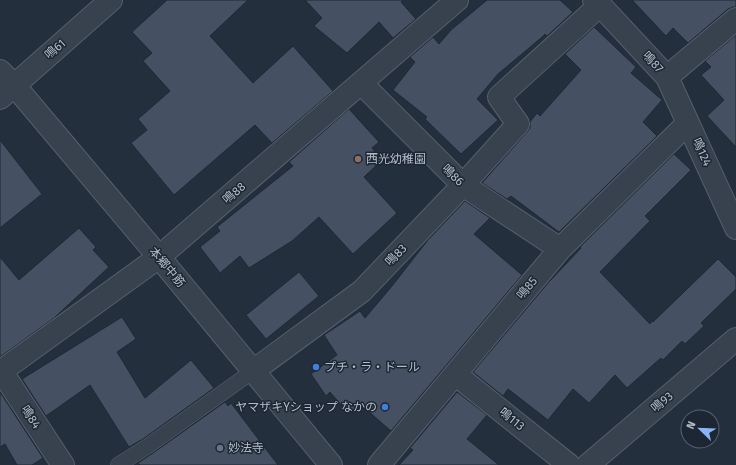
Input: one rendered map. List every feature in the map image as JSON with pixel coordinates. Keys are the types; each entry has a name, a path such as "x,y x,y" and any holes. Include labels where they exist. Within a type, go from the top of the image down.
{"street":[{"name":"鳴61","path":"5,85 111,0"},
{"name":"鳴88","path":"1,370 159,257 457,0"},
{"name":"鳴87","path":"597,2 668,77 736,20"},
{"name":"鳴83","path":"253,372 362,291 463,185 518,124 499,96 597,2"},
{"name":"鳴124","path":"668,77 736,228"},
{"name":"鳴86","path":"361,83 463,185 560,248"},
{"name":"本郷中筋","path":"5,85 159,257 331,465"},
{"name":"鳴85","path":"379,465 560,248 688,123"},
{"name":"鳴93","path":"588,465 736,340"},
{"name":"鳴84","path":"1,370 63,465"},
{"name":"鳴113","path":"455,374 569,465"}],"lane":[{"name":"鳴83","path":"118,465 148,446 253,372"}],"building":[{"path":"167,0 248,0 210,36 253,83 293,46 333,91 272,143 255,125 174,195 131,143 147,130 138,119 170,91 143,61 152,53 132,32"},
{"path":"305,0 403,0 401,2 416,19 393,38 379,22 347,53 314,26 322,18"},
{"path":"487,0 560,0 573,12 547,36 545,34 498,74 477,99 498,120 461,154 425,119 427,117 393,90 415,62 410,57 433,37 439,44 451,30"},
{"path":"632,0 736,0 736,7 728,9 688,43 673,28 666,36"},
{"path":"594,27 636,67 631,73 662,100 643,122 657,136 559,232 511,196 507,199 482,183 527,132 530,128 530,122 537,113 540,116 581,70 565,54"},
{"path":"736,35 736,147 707,116 724,100 701,75 711,67 705,61"},
{"path":"349,109 379,142 372,148 382,160 364,177 397,213 353,254 319,217 292,241 249,268 240,256 220,273 200,247 220,231 217,227 293,166 289,162"},
{"path":"0,140 42,194 0,228"},
{"path":"674,154 691,170 645,216 650,221 600,272 650,324 718,259 736,277 736,289 701,323 704,326 685,344 682,341 663,360 661,358 627,388 615,375 589,403 573,389 548,420 508,389 503,396 473,372 548,283 581,248 580,247"},
{"path":"465,201 490,218 474,234 522,275 391,431 360,404 349,414 330,392 326,396 311,374 337,355 324,335 360,311 365,318 428,240"},
{"path":"79,228 96,247 93,250 109,267 54,318 0,357 0,257 19,280"},
{"path":"299,272 319,296 266,339 246,315"},
{"path":"122,317 136,339 117,352 145,398 191,360 214,388 143,439 129,447 90,385 46,416 22,379"},
{"path":"0,392 43,458 32,465 17,465 5,444 0,447"},
{"path":"457,392 487,415 467,439 499,465 399,465 413,450 410,448"},
{"path":"225,402 228,406 231,403 278,465 140,465 138,463 153,453"}],"place":[{"name":"西光幼稚園","path":"358,159"},
{"name":"プチ・ラ・ドール","path":"316,367"},
{"name":"ヤマザキYショップ なかの","path":"385,407"},
{"name":"妙法寺","path":"220,448"}]}
